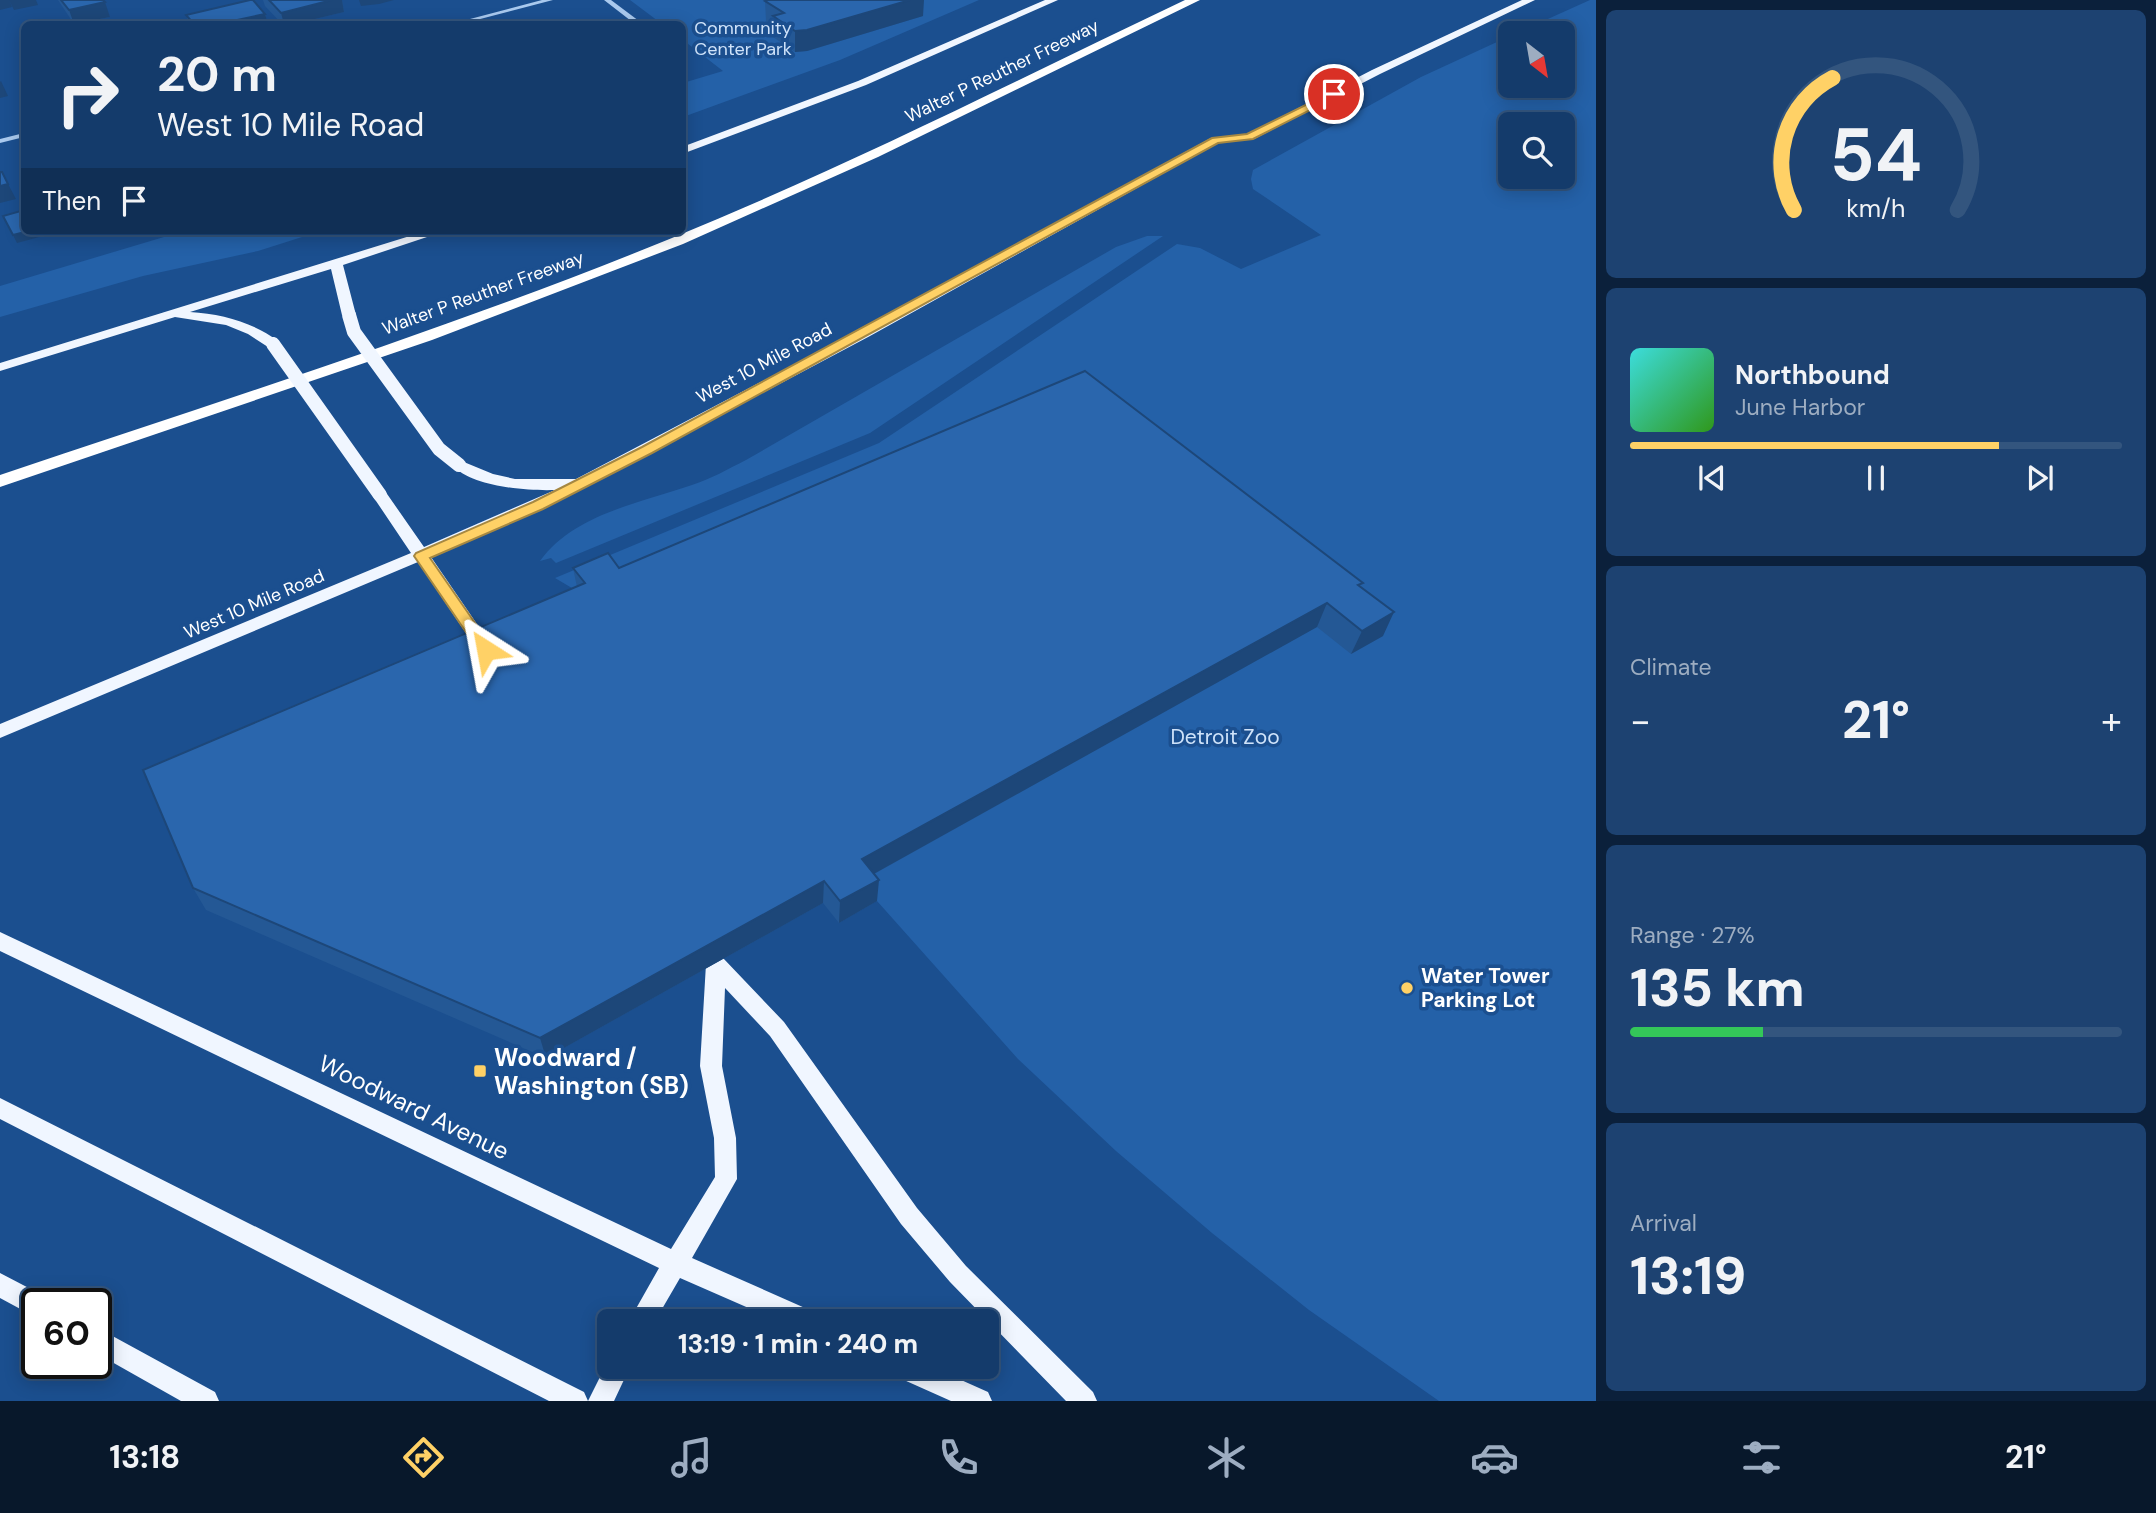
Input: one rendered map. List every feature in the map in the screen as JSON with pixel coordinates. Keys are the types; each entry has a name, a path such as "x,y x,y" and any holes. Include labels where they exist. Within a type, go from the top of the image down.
{"highway":[{"name":"Walter P Reuther Freeway","path":"0,481 463,324 676,242 804,186 1194,0"}],"main road":[{"path":"686,150 841,92 1054,0"},
{"name":"West 10 Mile Road","path":"0,731 421,556 585,481 865,333 1215,140 1250,137 1376,72 1530,0"},
{"path":"0,368 426,235"},
{"path":"336,263 354,332 439,449 459,465 486,478 528,487 585,481"},
{"path":"165,316 213,318 254,332 273,344 486,650"},
{"name":"Woodward Avenue","path":"0,941 675,1264 777,1309"},
{"path":"648,1309 726,1179 725,1138 712,1066 716,964 777,1028 909,1216 958,1274 1084,1401"},
{"path":"0,1108 576,1401"},
{"path":"0,1286 21,1297"},
{"path":"112,1348 206,1401"},
{"path":"601,1401 612,1379"},
{"path":"930,1379 979,1401"}],"street":[{"path":"467,21 550,0"},
{"path":"607,0 635,21"},
{"path":"0,141 21,136"}],"green space":[{"name":"Community Center Park","path":"630,0 979,0 840,60 686,116 686,82 723,71 686,42 686,21 658,21"},
{"name":"Detroit Zoo","path":"1590,0 1596,0 1596,1401 1439,1401 1309,1310 1212,1233 1116,1151 1018,1059 877,901 577,591 555,578 879,443 1177,244 1200,248 1241,269 1321,235 1253,189 1253,170 1421,77 1498,42 1498,98 1575,98 1575,21 1544,21"},
{"path":"171,235 308,235 258,251 143,276 0,317 0,286"},
{"path":"1147,236 1163,236 870,433 556,563 551,558 540,561 554,545 589,521 699,483 746,460 1116,247"}],"building":[{"path":"61,0 103,0 105,2 69,10"},
{"path":"250,0 265,14 232,21 191,21 186,15"},
{"path":"269,0 332,0 281,13"},
{"path":"910,0 807,30 795,31 773,16 784,13 765,1"},
{"path":"2,172 8,184 0,186"},
{"path":"21,211 21,233 13,235 3,216"},
{"path":"1085,371 1363,583 1358,585 1394,612 1362,631 1327,603 862,859 879,880 840,901 824,881 540,1038 193,888 143,770 585,583 573,568 608,553 619,568"}],"place":[{"name":"Water Tower Parking Lot","path":"1407,988"},
{"name":"Woodward / Washington (SB)","path":"480,1071"}],"route":[{"path":"486,650 421,556 487,529 647,450 1215,140 1250,137 1334,94"}]}
